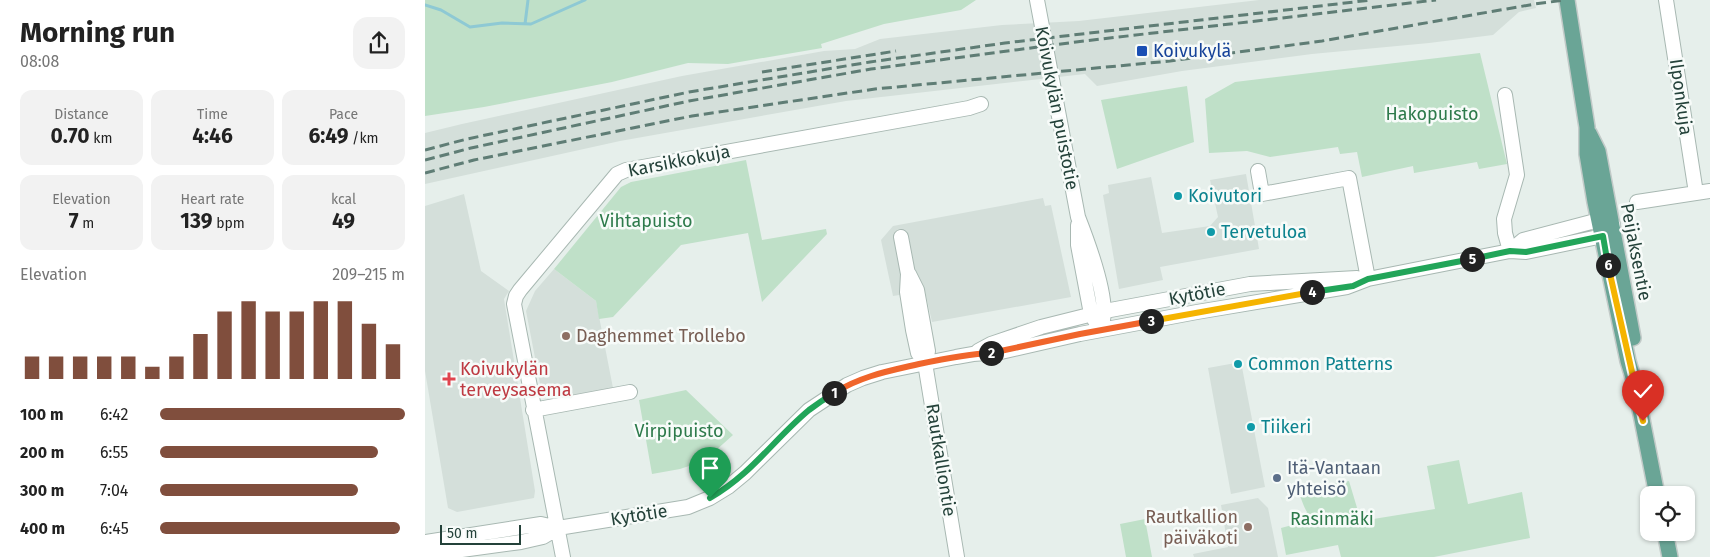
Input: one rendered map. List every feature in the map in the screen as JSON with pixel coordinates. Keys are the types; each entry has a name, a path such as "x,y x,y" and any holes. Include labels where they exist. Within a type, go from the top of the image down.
{"main road":[{"name":"Peijaksentie","path":"1567,0 1588,130 1587,154 1605,227 1626,352 1635,384 1655,486"},
{"path":"1666,541 1669,557"}],"street":[{"name":"Koivukylän puistotie","path":"1037,0 1078,217 1089,244 1101,330"},
{"name":"Ilponkuja","path":"1666,0 1695,194"},
{"path":"1505,96 1517,175 1504,219 1505,233 1510,251"},
{"name":"Karsikkokuja","path":"563,557 533,410 514,304 515,296 617,174 625,170 969,108 981,104"},
{"path":"1257,171 1262,194 1349,178 1368,279"},
{"path":"1637,202 1710,191"},
{"name":"Kytötie","path":"425,555 521,542 543,537 558,528 688,507 710,498 728,487 745,473 809,410 847,385 882,372 973,354 1001,352 1101,330 1197,312 1347,287 1368,279 1510,251 1523,240 1605,227"},
{"name":"Rautkalliontie","path":"901,237 908,274 907,292 913,330 918,353 925,363 957,557"},
{"name":"Kytötie","path":"973,354 991,344 1041,327 1098,313 1250,284 1352,277 1368,279"},
{"path":"533,410 631,392"},
{"name":"Kytötie","path":"425,542 541,524 558,528"}],"shaded area":[{"path":"1259,0 1534,0 1536,8 1519,12 1493,35 1312,54 1182,71 1097,86 1085,74 846,101 620,141 425,184 425,133 462,124 682,76 824,51 855,49 880,39 1002,25 1079,21"},
{"path":"1246,174 1259,249 1160,267 1163,280 1119,289 1103,195 1109,193 1108,185 1151,177 1162,233 1210,226 1218,217 1210,180"},
{"path":"464,194 481,271 509,291 504,299 535,491 534,498 457,512 448,508 425,371 425,206"},
{"path":"1043,198 1045,206 1051,205 1071,297 932,322 925,291 893,296 881,240 893,226"},
{"name":"Daghemmet Trollebo","path":"554,269 596,301 613,388 548,399 542,394 526,311 535,291"},
{"path":"1241,362 1265,487 1231,494 1208,368"},
{"name":"Rautkallion päiväkoti","path":"1258,498 1268,508 1278,557 1194,557 1193,554 1228,547 1221,505"}],"green space":[{"path":"425,0 976,0 961,10 884,24 821,44 822,48 728,64 688,63 612,82 484,107 425,116"},
{"name":"Hakopuisto","path":"1480,53 1507,164 1479,169 1477,162 1414,173 1413,166 1362,177 1357,152 1340,154 1338,147 1270,157 1247,151 1209,153 1205,99 1235,82"},
{"path":"1187,86 1194,142 1117,169 1101,100"},
{"name":"Vihtapuisto","path":"746,160 762,240 826,229 827,234 762,302 748,233 681,245 613,317 599,319 596,301 554,269 621,187 631,182"},
{"name":"Virpipuisto","path":"686,390 733,435 704,461 680,469 652,474 639,400"},
{"name":"Rasinmäki","path":"1459,460 1468,504 1522,492 1530,538 1434,557 1341,557 1338,545 1286,555 1281,528 1296,524 1307,512 1296,490 1349,481 1361,521 1435,509 1427,466"},
{"path":"1145,519 1152,557 1126,557 1120,524"}],"waterway":[{"path":"525,24 528,0"},
{"path":"425,5 441,10 470,27 502,23 531,24 585,0"}],"railway":[{"path":"425,150 467,139 689,92 870,62 1005,43 1371,0"},
{"path":"425,160 471,148 689,101 871,69 1076,42 1436,0"},
{"path":"425,173 474,160 692,116 875,89 1170,61 1322,41 1565,0"},
{"path":"762,72 896,51"}],"place":[{"name":"Koivukylä","path":"1142,51"},
{"name":"Koivutori","path":"1178,196"},
{"name":"Tervetuloa","path":"1211,232"},
{"name":"Daghemmet Trollebo","path":"566,336"},
{"name":"Common Patterns","path":"1238,364"},
{"name":"Koivukylän terveysasema","path":"449,379"},
{"name":"Tiikeri","path":"1251,427"},
{"name":"Itä-Vantaan yhteisö","path":"1277,478"},
{"name":"Rautkallion päiväkoti","path":"1248,527"}],"route":[{"path":"710,498 728,487 761,459 809,410 847,385 882,372 973,354 1001,352 1080,334 1197,312 1353,286 1368,279 1510,251 1526,252 1603,236 1628,361 1643,421"}]}
